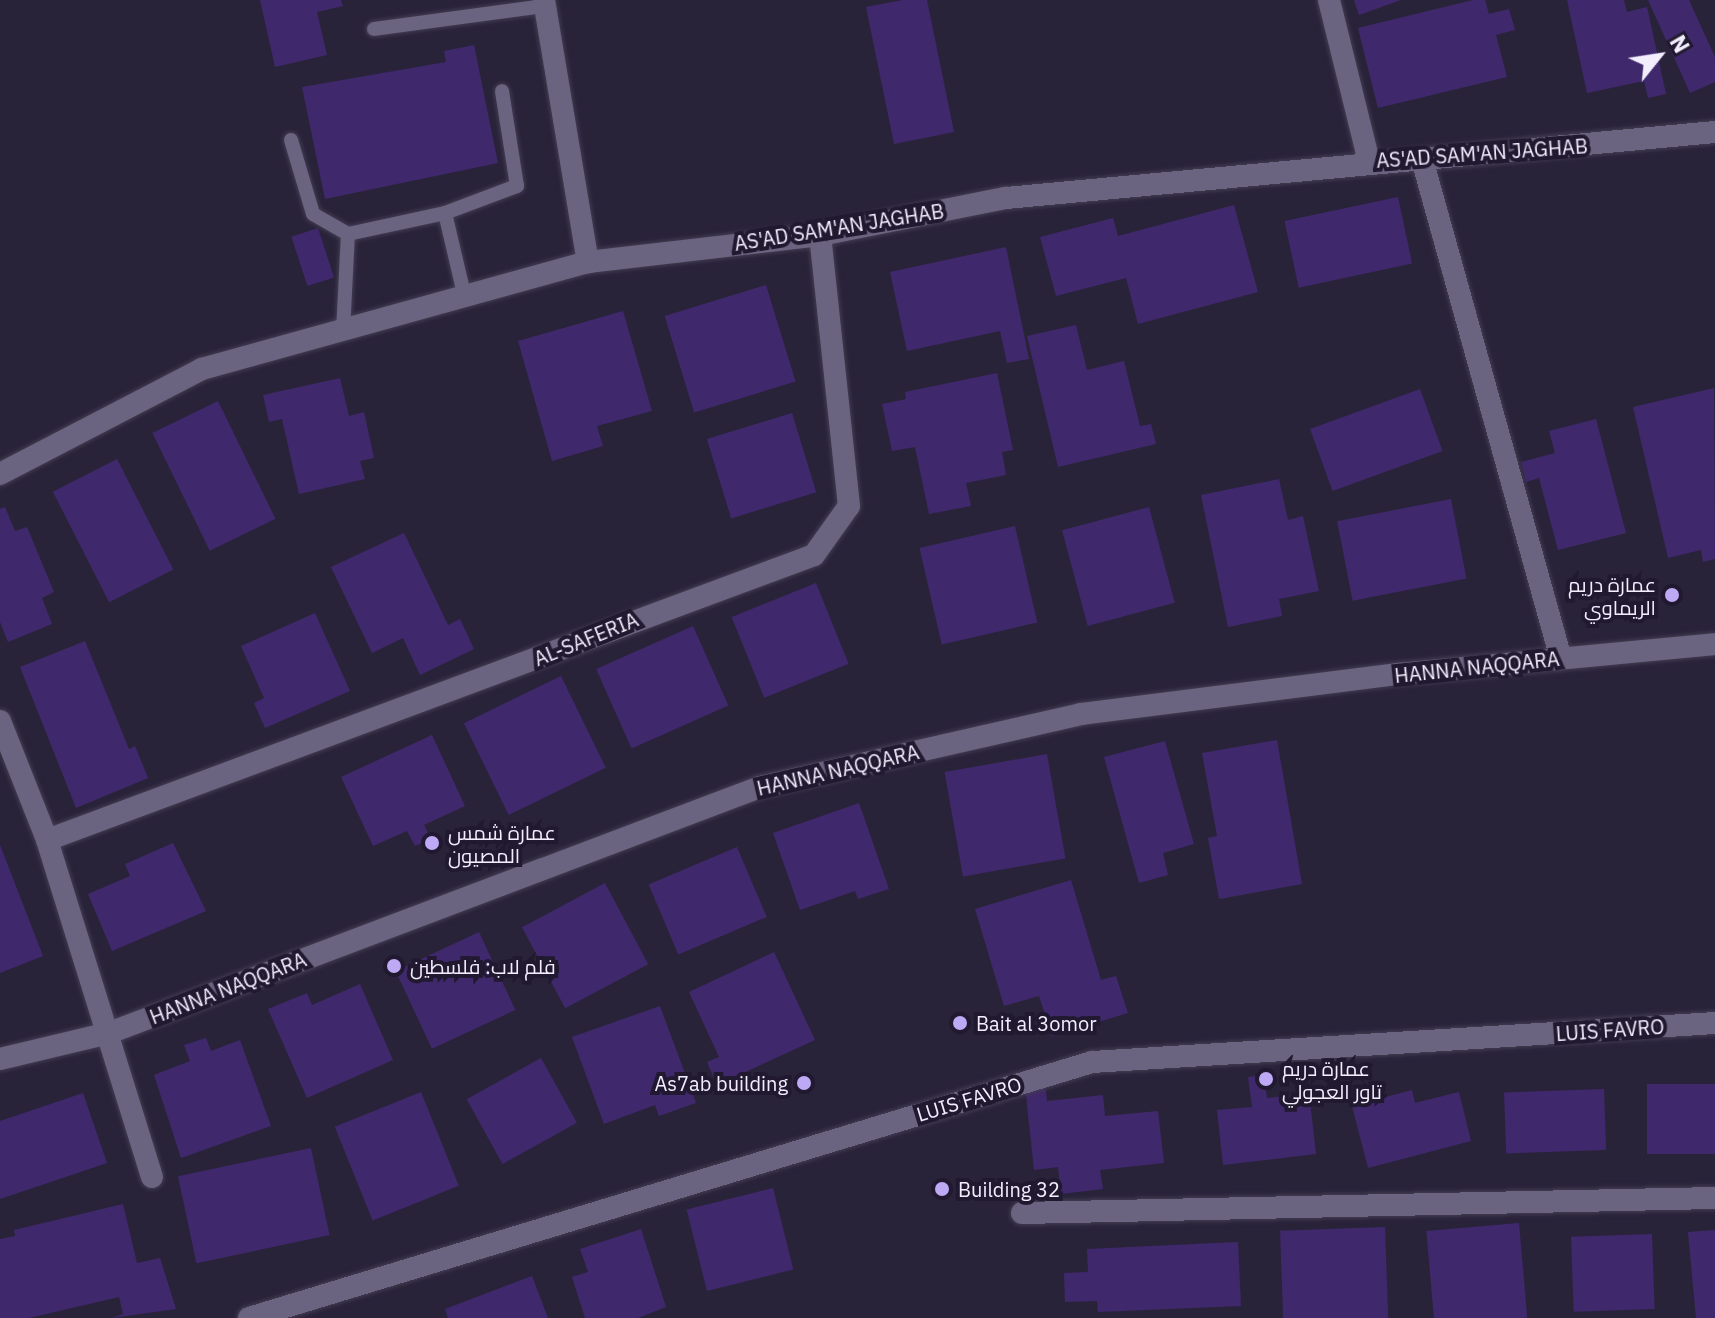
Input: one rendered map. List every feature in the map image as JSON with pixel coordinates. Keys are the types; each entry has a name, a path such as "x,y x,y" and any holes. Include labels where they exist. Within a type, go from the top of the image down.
{"street":[{"path":"1329,0 1369,162"},
{"path":"544,3 588,262"},
{"name":"AS'AD SAM'AN JAGHAB","path":"0,474 202,369 588,262 820,235 1006,198 1715,132"},
{"path":"1422,159 1561,659"},
{"name":"AL-SAFERIA","path":"47,840 814,555 849,506 820,235"},
{"name":"HANNA NAQQARA","path":"0,1059 109,1033 760,787 1081,714 1715,644"},
{"path":"0,721 47,840 152,1177"},
{"name":"LUIS FAVRO","path":"249,1318 1092,1062 1715,1023"},
{"path":"1022,1213 1715,1198"}],"lane":[{"path":"374,29 544,3"},
{"path":"291,140 313,214 348,234 445,213 517,186 502,91"},
{"path":"445,213 465,298"},
{"path":"343,332 348,234"}],"building":[{"path":"260,0 341,0 343,6 317,12 327,55 275,67"},
{"path":"903,0 927,0 954,132 894,144 866,7"},
{"path":"1354,0 1401,0 1359,15"},
{"path":"1473,0 1485,0 1489,14 1509,9 1515,30 1496,35 1507,77 1378,108 1358,28"},
{"path":"1567,0 1624,0 1627,12 1647,7 1666,94 1648,98 1644,81 1587,93"},
{"path":"1648,0 1689,0 1715,57 1715,82 1690,93"},
{"path":"474,45 498,163 325,199 302,87 446,62 444,51"},
{"path":"1398,197 1412,264 1299,288 1285,221"},
{"path":"1234,205 1258,292 1138,324 1126,278 1056,296 1040,237 1113,218 1118,236"},
{"path":"318,228 334,277 307,286 291,237"},
{"path":"1006,247 1029,359 1007,363 1000,331 907,351 890,272"},
{"path":"766,285 796,382 694,413 665,316"},
{"path":"623,311 652,411 597,426 603,446 552,461 518,341"},
{"path":"1076,325 1087,370 1124,361 1140,426 1151,424 1156,444 1058,467 1027,336"},
{"path":"997,373 1013,450 1002,452 1006,475 966,483 971,506 929,514 915,447 892,451 882,404 906,399 905,392"},
{"path":"340,378 349,416 364,412 374,458 360,461 365,479 299,494 282,419 269,422 263,395"},
{"path":"1714,388 1715,559 1703,562 1701,550 1668,558 1633,407"},
{"path":"1420,389 1443,451 1333,491 1310,429"},
{"path":"218,401 275,519 210,551 152,433"},
{"path":"792,413 816,492 731,518 707,439"},
{"path":"1596,419 1626,533 1558,550 1539,478 1526,482 1521,462 1555,453 1549,431"},
{"path":"117,459 173,569 109,602 53,492"},
{"path":"1279,479 1288,520 1303,516 1319,591 1279,599 1282,616 1228,627 1201,495"},
{"path":"1451,499 1466,579 1353,601 1337,521"},
{"path":"5,507 15,531 27,527 54,592 42,598 52,624 8,642 0,622 0,509"},
{"path":"1149,507 1175,603 1088,626 1062,530"},
{"path":"1015,526 1037,622 942,645 920,548"},
{"path":"404,533 448,625 460,619 474,649 420,675 403,638 372,653 331,567"},
{"path":"816,583 849,664 764,698 732,617"},
{"path":"315,613 350,691 265,728 254,703 264,698 241,646"},
{"path":"693,626 728,705 632,749 596,669"},
{"path":"85,641 129,749 135,746 148,778 76,808 20,667"},
{"path":"561,676 606,768 509,815 464,723"},
{"path":"432,735 465,806 424,825 431,839 415,846 407,831 373,846 341,777"},
{"path":"1277,740 1302,884 1219,899 1208,838 1217,836 1202,753"},
{"path":"1165,741 1194,844 1163,853 1168,875 1139,883 1104,757"},
{"path":"1047,754 1065,858 963,876 945,772"},
{"path":"859,803 889,889 858,899 855,891 800,910 773,833"},
{"path":"173,843 206,911 112,951 88,894 130,876 125,864"},
{"path":"0,845 43,956 0,973"},
{"path":"737,847 767,917 678,954 649,885"},
{"path":"1071,880 1101,980 1116,976 1128,1013 1052,1036 1039,996 1004,1006 975,909"},
{"path":"605,883 648,964 565,1008 522,927"},
{"path":"479,932 515,1010 432,1049 396,971"},
{"path":"774,952 815,1040 717,1085 707,1062 719,1057 689,992"},
{"path":"360,984 393,1060 307,1098 268,1009 307,993 312,1005"},
{"path":"660,1006 696,1103 659,1116 655,1105 604,1124 572,1037"},
{"path":"206,1038 211,1051 240,1040 271,1126 181,1158 154,1075 190,1061 184,1045"},
{"path":"541,1058 577,1123 503,1164 467,1099"},
{"path":"1264,1075 1267,1098 1309,1093 1316,1154 1223,1165 1217,1110 1252,1107 1248,1077"},
{"path":"1045,1084 1047,1101 1103,1095 1105,1116 1158,1111 1164,1163 1100,1170 1103,1189 1061,1194 1058,1167 1034,1170 1025,1086"},
{"path":"1647,1084 1715,1084 1715,1154 1647,1154"},
{"path":"1604,1089 1606,1150 1506,1153 1504,1092"},
{"path":"1412,1090 1415,1103 1459,1092 1471,1141 1368,1168 1352,1106"},
{"path":"421,1092 459,1186 373,1220 335,1127"},
{"path":"83,1093 107,1163 0,1199 0,1121"},
{"path":"311,1148 330,1235 196,1263 178,1176"},
{"path":"773,1188 793,1270 707,1291 687,1210"},
{"path":"123,1204 137,1263 160,1258 176,1309 112,1318 123,1314 119,1297 29,1318 0,1318 0,1239 15,1236 14,1230"},
{"path":"1519,1223 1527,1318 1434,1318 1426,1231"},
{"path":"1385,1227 1388,1318 1283,1318 1280,1231"},
{"path":"641,1229 666,1307 638,1318 585,1318 572,1277 588,1272 580,1249"},
{"path":"1715,1230 1715,1318 1696,1318 1688,1232"},
{"path":"1652,1234 1655,1309 1574,1312 1571,1237"},
{"path":"1238,1242 1241,1306 1098,1312 1097,1301 1065,1302 1064,1273 1088,1272 1087,1249"},
{"path":"532,1276 548,1318 448,1318 445,1309"}],"place":[{"name":"عمارة دريم الريماوي","path":"1672,595"},
{"name":"عمارة شمس المصيون","path":"432,843"},
{"name":"فلم لاب: فلسطين","path":"394,966"},
{"name":"Bait al 3omor","path":"960,1023"},
{"name":"عمارة دريم تاور العجولي","path":"1266,1079"},
{"name":"As7ab building","path":"804,1083"},
{"name":"Building 32","path":"942,1189"}]}
